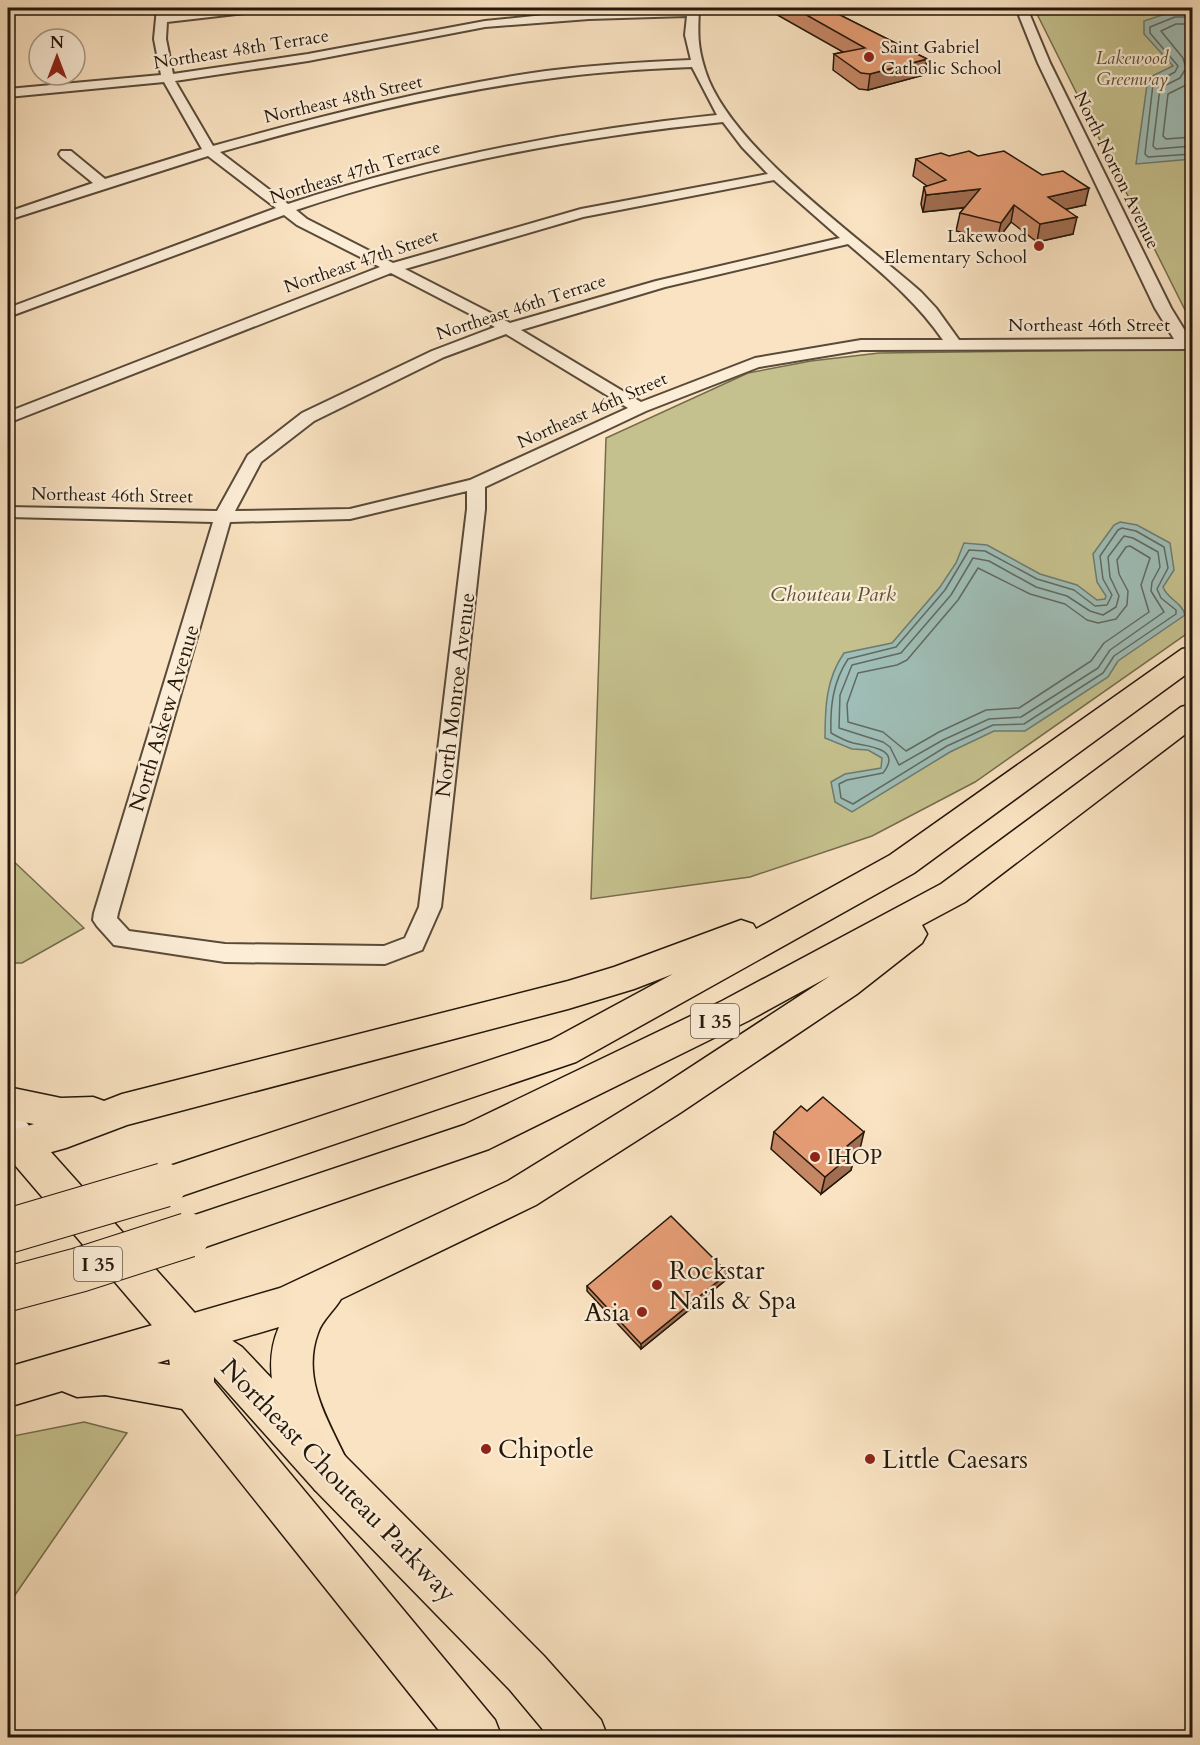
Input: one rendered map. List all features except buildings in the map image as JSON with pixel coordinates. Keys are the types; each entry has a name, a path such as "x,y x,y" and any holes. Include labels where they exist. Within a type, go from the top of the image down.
{"main road":[{"name":"I 35","path":"8,1231 164,1185 563,1051 902,864 1192,656"},
{"name":"I 35","path":"8,1289 79,1270 188,1235 476,1137 735,1011 952,893 1192,714"},
{"path":"12,1139 66,1132 122,1110 622,979 779,918 834,888 902,864"},
{"path":"24,1383 287,1305 522,1193 667,1102 845,984 934,916 952,893"},
{"path":"8,1103 61,1114 122,1110"},
{"path":"12,1139 187,1335"},
{"path":"327,1286 306,1313 293,1341 290,1374 300,1414 331,1474"},
{"name":"Northeast Chouteau Parkway","path":"187,1335 194,1390 477,1737"},
{"name":"Northeast Chouteau Parkway","path":"187,1335 227,1361 331,1474 527,1673 583,1737"},
{"path":"24,1383 105,1375 194,1390"}],"street":[{"path":"263,8 161,13 160,39 168,80 209,150 302,222 509,328 640,408"},
{"name":"North Norton Avenue","path":"1022,8 1044,63 1163,308 1189,344"},
{"path":"694,10 691,36 705,84 748,148 776,176 916,295 954,344"},
{"name":"Northeast 48th Terrace","path":"8,93 168,80 352,50 421,34 485,24 591,15 694,10"},
{"name":"Northeast 48th Street","path":"8,216 101,183 209,150 332,117 526,78 618,68 697,63"},
{"name":"Northeast 47th Terrace","path":"8,313 285,210 392,177 507,150 624,130 726,118"},
{"path":"66,154 101,183"},
{"name":"Northeast 47th Street","path":"8,418 391,268 581,213 776,176"},
{"name":"Northeast 46th Terrace","path":"223,517 254,459 308,417 438,354 509,328 661,284 852,239"},
{"name":"Northeast 46th Street","path":"8,512 223,517 350,514 477,483 640,408 755,363 861,345 1189,344"},
{"name":"North Monroe Avenue","path":"105,920 122,939 225,953 385,955 414,944 430,907 476,509 477,483"},
{"name":"North Askew Avenue","path":"105,920 223,517"}],"green space":[{"name":"Lakewood Greenway","path":"1034,8 1192,8 1192,324"},
{"name":"Chouteau Park","path":"1192,349 1192,630 975,782 872,836 750,877 591,899 606,438 748,373 811,361 879,353"},
{"path":"8,856 84,928 22,963 8,963"},
{"path":"84,1422 127,1433 8,1605 8,1437"}],"water":[{"path":"1174,11 1192,11 1192,159 1136,164 1148,78 1173,66 1144,34 1144,21"},
{"path":"1120,522 1137,525 1170,543 1174,570 1163,587 1185,615 1118,661 1108,677 1025,731 994,731 950,752 852,812 835,802 831,782 845,774 881,768 882,758 868,750 852,749 825,738 826,704 830,683 844,653 892,643 940,587 956,563 964,543 987,545 1040,574 1077,585 1097,600 1105,599 1106,596 1097,582 1093,554 1114,525"}],"place":[{"name":"Saint Gabriel Catholic School","path":"869,57"},
{"name":"Lakewood Elementary School","path":"1039,246"},
{"name":"IHOP","path":"815,1157"},
{"name":"Rockstar Nails & Spa","path":"657,1285"},
{"name":"Asia","path":"642,1312"},
{"name":"Chipotle","path":"486,1449"},
{"name":"Little Caesars","path":"870,1459"}]}
